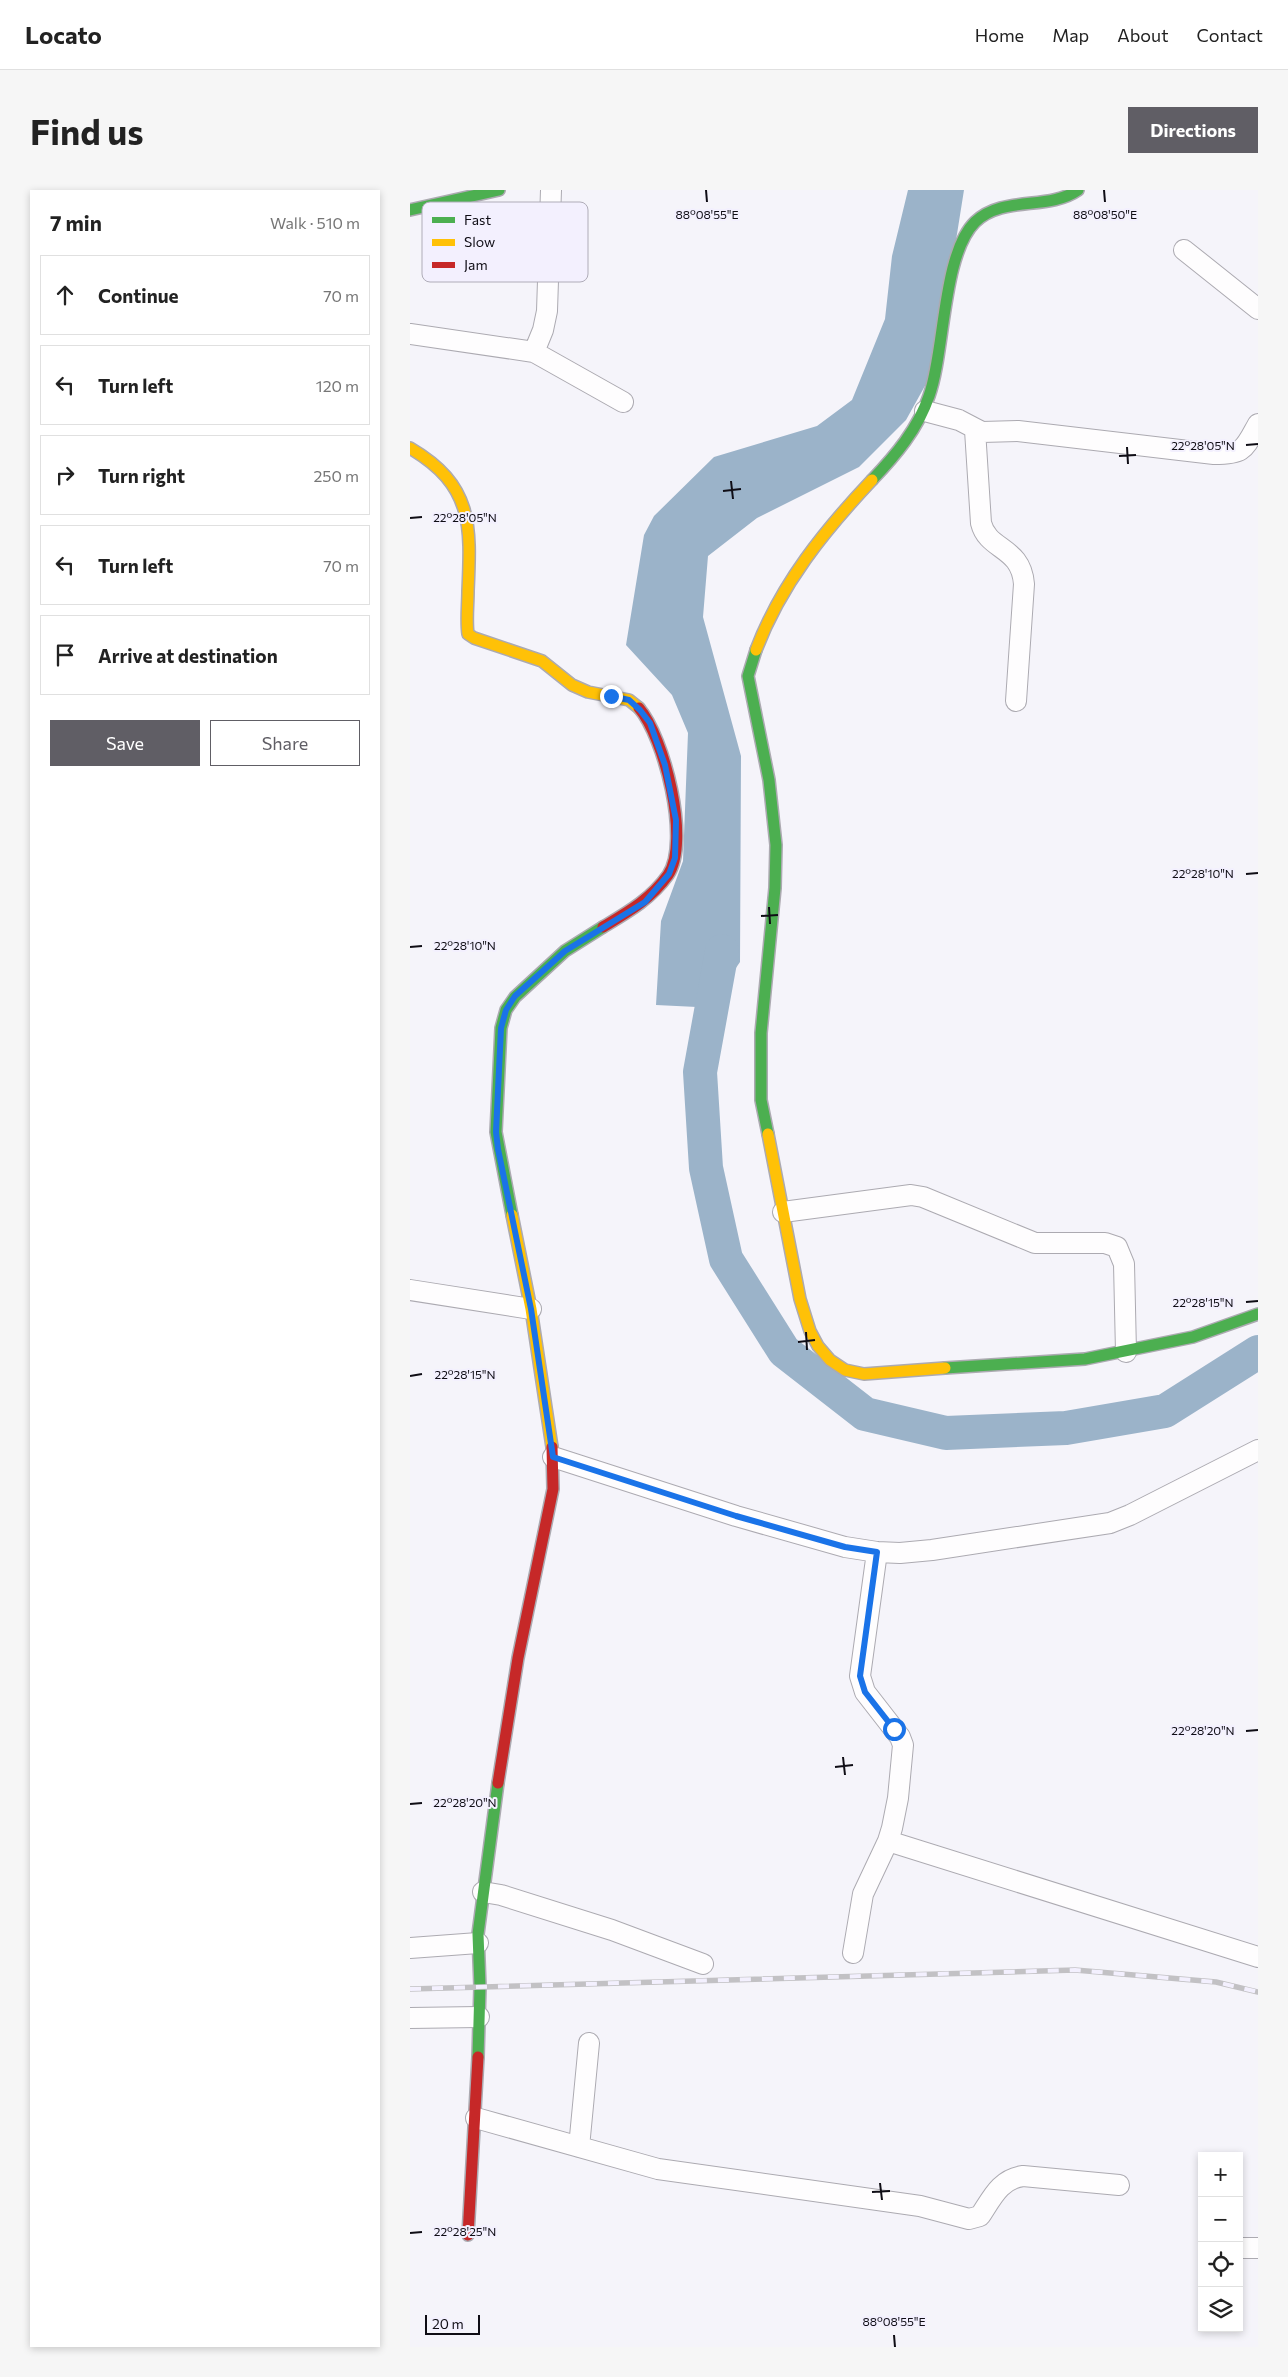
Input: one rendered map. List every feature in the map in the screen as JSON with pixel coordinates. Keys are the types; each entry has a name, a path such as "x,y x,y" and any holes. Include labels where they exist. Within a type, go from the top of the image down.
{"street":[{"path":"446,202 499,190"},
{"path":"1078,190 1068,197 997,208 986,213 974,223 963,240 954,265 930,395 925,411 887,463 820,537 760,636 751,661 748,676 769,780 776,845 775,888 761,1033 761,1100 800,1299 810,1330 818,1346 830,1360 845,1370 864,1374 1085,1359 1193,1337 1258,1314"},
{"path":"1184,250 1258,309"},
{"path":"534,352 543,330 547,312 548,282"},
{"path":"410,334 534,352 623,402"},
{"path":"925,411 960,420 975,430 997,433 1018,431 1214,454 1231,454 1244,449 1258,424"},
{"path":"975,430 983,533 1019,563 1023,572 1024,584 1016,701"},
{"path":"410,448 448,476 463,503 468,535 466,627 468,634 474,638 542,661 572,685 588,692 629,700 634,704 650,723 665,765 676,820 675,858 659,887 645,902 565,951 515,996 506,1010 501,1028 496,1132 531,1309 553,1457 554,1489 517,1667 502,1752 483,1892 478,1943 480,1987 476,2118 468,2235"},
{"path":"783,1212 911,1196 923,1197 1035,1243 1105,1243 1117,1247 1124,1264 1126,1352"},
{"path":"410,1290 531,1309"},
{"path":"553,1457 736,1516 845,1547 877,1552 900,1553 932,1550 1110,1523 1130,1515 1258,1450"},
{"path":"853,1953 863,1894 888,1842 898,1798 903,1745 900,1737 865,1692 860,1676 877,1552"},
{"path":"888,1842 1258,1958"},
{"path":"483,1892 501,1895 612,1930 703,1964"},
{"path":"410,1948 478,1943"},
{"path":"410,2018 479,2017"},
{"path":"579,2148 589,2043"},
{"path":"476,2118 658,2169 920,2206 969,2219 980,2216 1002,2184 1012,2178 1023,2176 1119,2185"},
{"path":"1243,2248 1258,2248"}],"water":[{"path":"908,190 964,190 936,366 906,420 859,467 757,518 708,556 703,617 741,756 740,962 716,997 697,1007 656,1005 661,921 683,861 688,733 672,695 626,645 644,535 654,516 714,457 817,426 852,400 885,319 892,256"}],"waterway":[{"path":"722,951 700,1072 706,1168 726,1259 784,1351 865,1414 946,1433 1066,1428 1165,1411 1258,1352"}],"railway":[{"path":"410,1989 1075,1970 1216,1982 1258,1992"}],"traffic: fast":[{"path":"446,202 499,190"},
{"path":"872,480 912,431 929,396 938,355 950,280 964,237 975,222 986,214 1012,206 1053,200 1078,190"},
{"path":"410,210 422,207"},
{"path":"756,650 748,676 769,780 776,845 775,888 761,1033 761,1100 768,1134"},
{"path":"512,1215 496,1132 501,1028 506,1010 515,997 565,951 603,927"},
{"path":"945,1368 1085,1359 1193,1337 1258,1314"},
{"path":"478,2057 480,1987 478,1934 498,1783"}],"traffic: slow":[{"path":"410,448 431,462 446,477 457,492 464,509 468,527 469,546 468,634 474,638 542,661 572,685 588,692 629,700 639,708"},
{"path":"756,650 778,603 805,559 872,480"},
{"path":"768,1134 800,1299 810,1331 818,1346 830,1360 845,1370 864,1374 945,1368"},
{"path":"512,1215 531,1309 552,1447"}],"traffic: jam":[{"path":"603,927 647,898 668,875 674,859 677,839 672,790 657,742 639,708"},
{"path":"498,1783 518,1658 553,1489 552,1447"},
{"path":"468,2235 478,2057"}],"route":[{"path":"611,696 629,700 650,723 665,765 676,820 677,845 675,858 669,874 645,902 565,951 515,996 506,1010 501,1028 496,1132 498,1149 531,1309 553,1457 736,1516 845,1547 877,1552 860,1676 865,1692 894,1729"}]}
